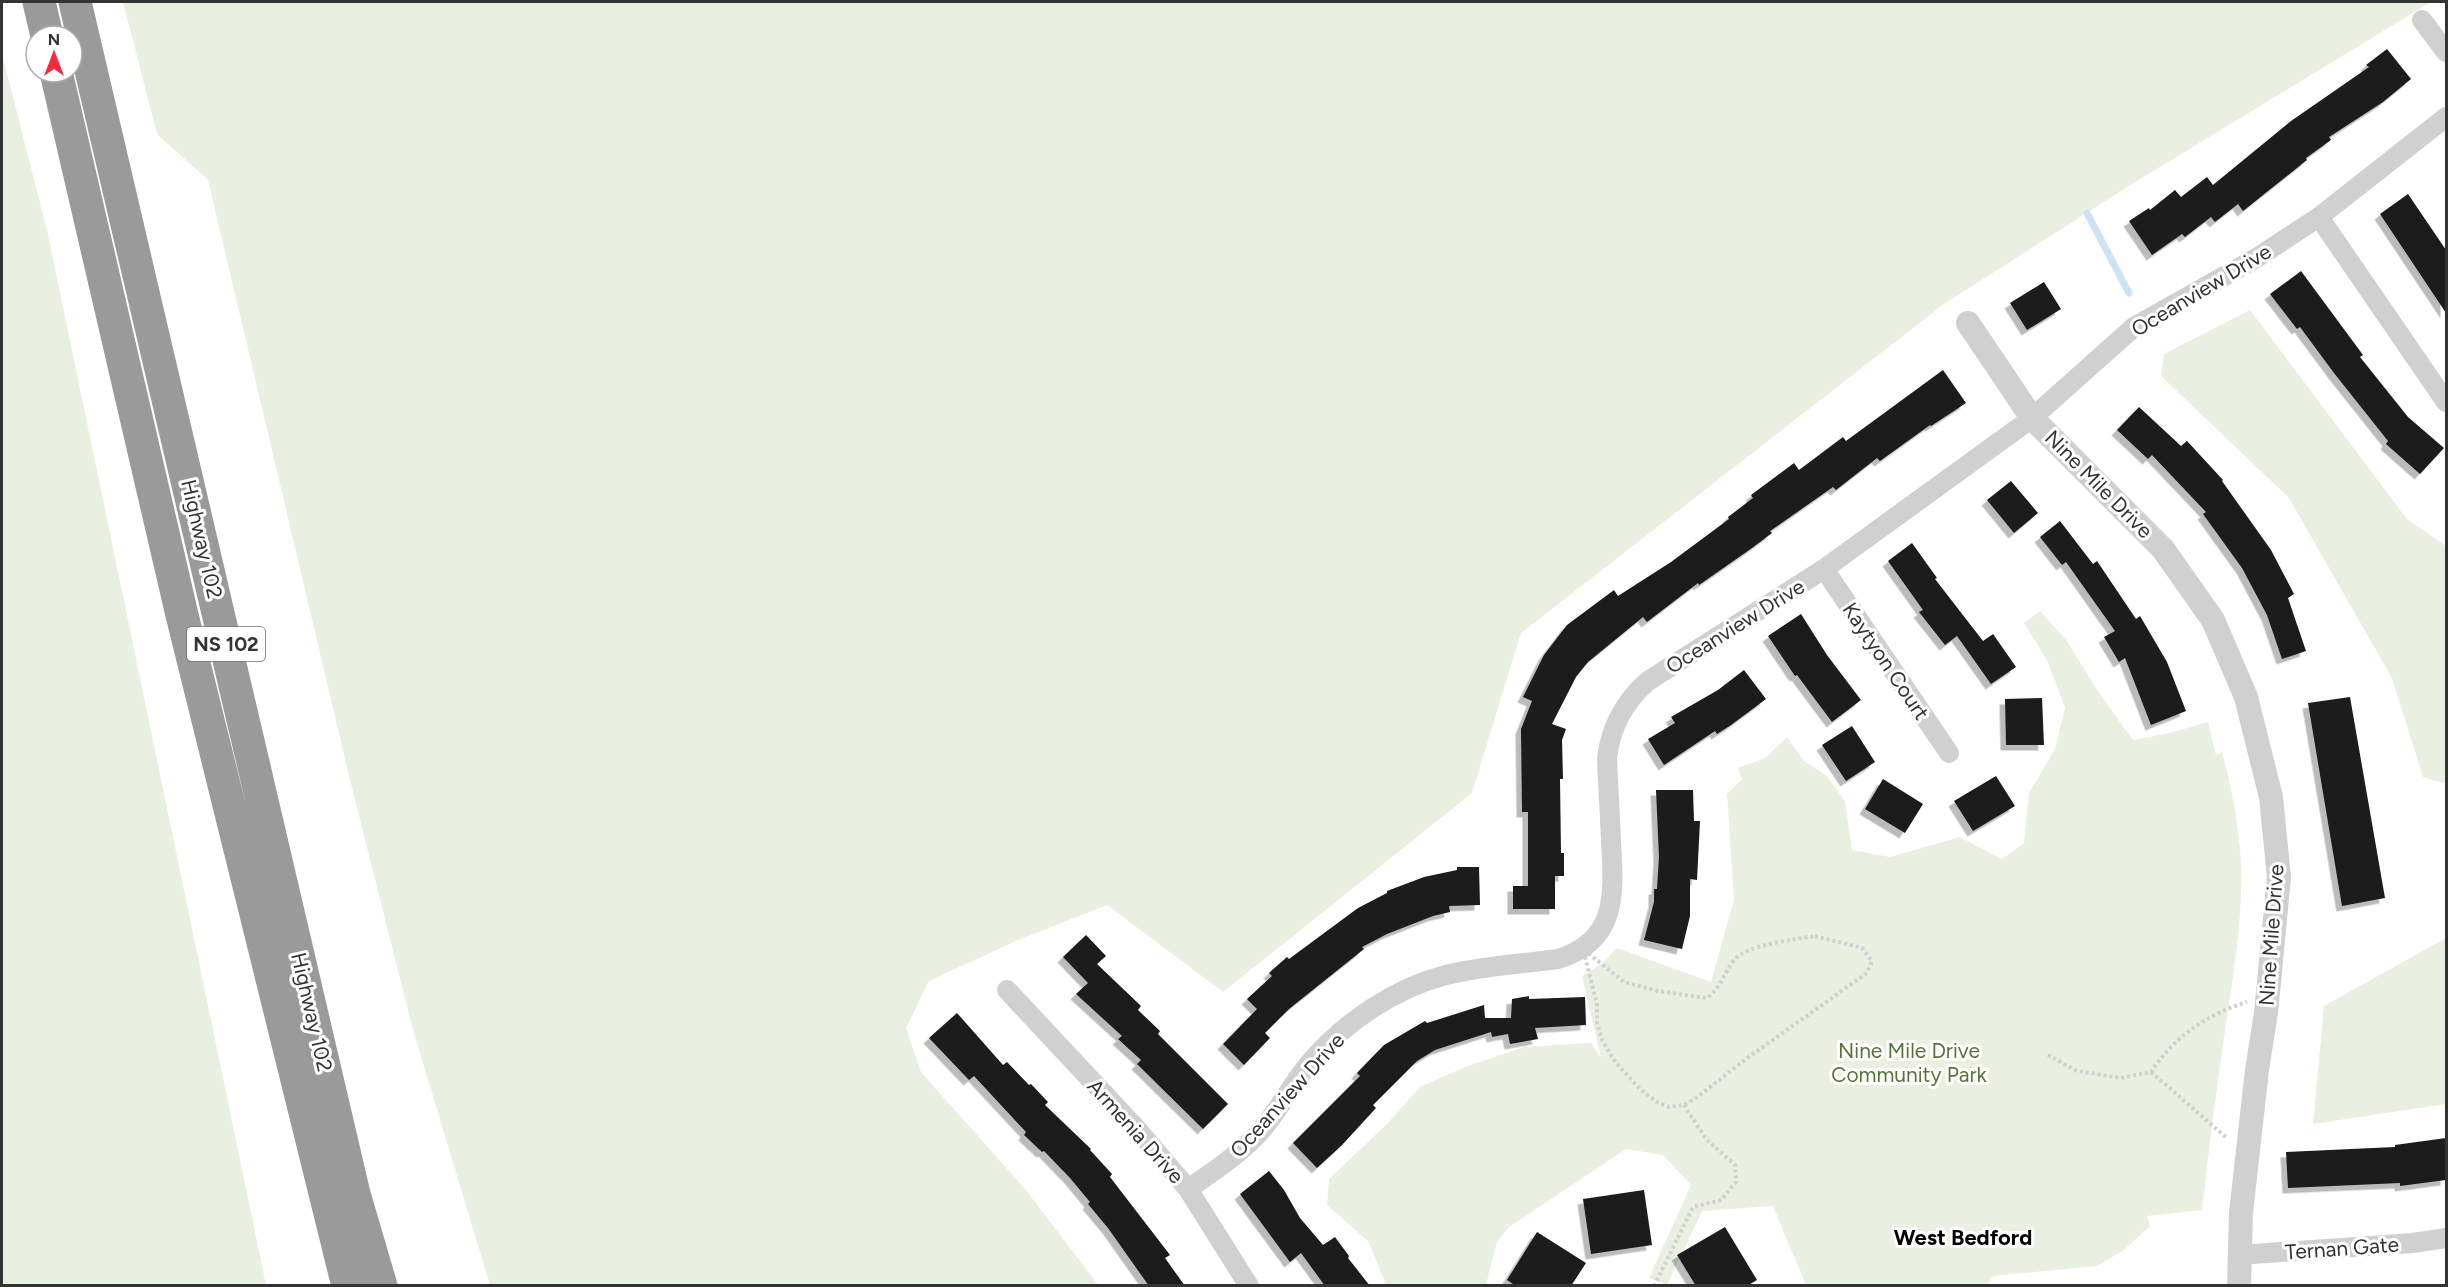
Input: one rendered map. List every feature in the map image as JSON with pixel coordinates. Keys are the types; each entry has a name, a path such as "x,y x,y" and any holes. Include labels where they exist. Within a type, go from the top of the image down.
{"highway":[{"path":"39,2 44,24"},
{"name":"Highway 102","path":"75,2 354,1194 381,1286"},
{"name":"Highway 102","path":"59,84 182,615 348,1286"},
{"path":"354,1194 396,1286"}],"street":[{"path":"2422,20 2446,52"},
{"name":"Oceanview Drive","path":"1188,1189 1231,1159 1253,1139 1272,1117 1314,1058 1345,1029 1374,1007 1410,988 1446,975 1558,959 1583,950 1599,933 1611,907 1613,870 1607,758 1612,732 1626,704 1648,681 1824,569 2032,418 2134,327 2258,257 2319,217 2446,117"},
{"path":"2319,217 2446,402"},
{"name":"Nine Mile Drive","path":"1968,323 2032,418 2163,549 2213,620 2246,697 2271,797 2279,877 2268,996 2247,1156 2238,1255 2239,1286"},
{"name":"Kaytyon Court","path":"1824,569 1949,753"},
{"name":"Armenia Drive","path":"1007,990 1136,1128 1188,1189 1249,1286"},
{"name":"Ternan Gate","path":"2238,1255 2413,1243 2446,1238"}],"path":[{"path":"1815,936 1843,942 1862,948 1872,961 1867,973 1746,1059 1696,1098 1684,1105 1669,1107 1657,1102 1641,1090 1616,1063 1602,1040 1597,1023 1597,1004 1583,950 1624,982 1658,991 1707,998 1719,988 1735,958 1745,952 1785,942 1815,936"},
{"path":"2048,1055 2077,1071 2110,1077 2121,1078 2151,1072 2163,1053 2194,1026 2235,1005 2268,996"},
{"path":"2151,1072 2247,1156"},
{"path":"1653,1286 1693,1207 1721,1200 1736,1182 1735,1165 1706,1139 1684,1105"}],"green space":[{"path":"123,2 2431,2 2132,184 1944,304 1521,633 1472,793 1223,992 1107,905 1018,940 929,981 906,1028 921,1072 1026,1190 1099,1286 490,1285 413,1030 350,780 208,180 157,134"},
{"path":"2,54 47,230 266,1285 2,1285"},
{"path":"2250,310 2407,519 2446,546 2446,782 2423,777 2392,678 2289,498 2161,376 2164,354"},
{"name":"Nine Mile Drive Community Park","path":"2040,611 2067,641 2099,693 2133,740 2170,733 2208,722 2216,755 2222,752 2239,836 2241,904 2202,1210 2147,1216 2150,1226 2124,1250 2097,1266 1993,1276 1987,1286 1806,1285 1773,1206 1702,1211 1667,1285 1649,1278 1691,1185 1663,1155 1626,1149 1509,1227 1497,1242 1486,1285 1380,1286 1385,1282 1368,1241 1327,1205 1329,1179 1386,1125 1420,1087 1465,1067 1524,1047 1591,1043 1601,1058 1582,976 1603,963 1617,948 1711,982 1734,900 1727,794 1742,779 1738,768 1765,758 1787,737 1804,761 1826,775 1845,801 1852,850 1890,857 1960,837 2002,859 2024,843 2029,793 2055,749 2065,708 2048,662 2024,623"},
{"path":"2446,938 2446,1104 2313,1124 2324,1006"}],"building":[{"path":"2387,49 2411,79 2383,102 2329,137 2331,140 2243,211 2238,204 2215,222 2211,217 2185,237 2182,234 2152,255 2129,221 2149,208 2150,210 2175,190 2181,197 2207,177 2213,185 2291,121 2369,67 2366,65"},
{"path":"2408,194 2446,250 2446,313 2380,214"},
{"path":"2301,271 2363,355 2360,357 2408,417 2444,448 2420,474 2386,444 2388,441 2300,327 2297,329 2270,294"},
{"path":"2044,282 2061,309 2027,330 2010,303"},
{"path":"1943,370 1966,403 1930,425 1880,461 1877,458 1836,490 1833,487 1647,622 1643,617 1588,662 1576,677 1552,724 1566,729 1562,740 1563,779 1560,779 1561,853 1564,853 1564,876 1555,876 1555,909 1513,909 1513,886 1528,886 1528,812 1522,812 1521,729 1532,701 1523,697 1544,655 1567,625 1614,590 1618,596 1671,562 1729,519 1728,517 1753,498 1751,495 1794,463 1799,470 1843,437 1846,441"},
{"path":"2139,407 2181,446 2187,441 2223,480 2271,550 2294,594 2288,598 2306,651 2282,659 2267,615 2242,568 2203,514 2206,512 2152,455 2148,459 2117,430"},
{"path":"2011,481 2038,513 2014,533 1987,500"},
{"path":"2060,521 2093,564 2097,561 2136,619 2140,616 2167,662 2186,711 2151,725 2125,658 2119,662 2104,637 2115,631 2066,562 2062,565 2040,537"},
{"path":"1912,543 1937,578 1935,579 1983,641 1993,634 2016,667 1991,684 1957,636 1945,645 1919,612 1923,610 1888,561"},
{"path":"1801,614 1827,655 1861,700 1832,722 1797,675 1795,676 1768,636"},
{"path":"1744,670 1766,699 1731,725 1717,734 1715,731 1664,765 1648,739 1675,723 1671,717 1718,690"},
{"path":"2350,697 2385,898 2342,906 2308,703"},
{"path":"2042,698 2044,745 2006,745 2005,699"},
{"path":"1852,726 1875,762 1846,781 1822,745"},
{"path":"1996,776 2015,806 1973,831 1954,801"},
{"path":"1883,779 1923,804 1905,833 1865,809"},
{"path":"1656,790 1693,790 1694,821 1700,821 1697,880 1690,879 1690,916 1682,949 1644,940 1654,902 1654,889 1657,889 1659,857"},
{"path":"1457,867 1479,867 1480,905 1449,906 1450,912 1433,916 1387,934 1362,947 1364,949 1289,1009 1265,1033 1270,1038 1244,1065 1223,1044 1257,1009 1247,999 1272,976 1269,973 1287,957 1289,959 1358,908 1387,891 1424,877 1457,870"},
{"path":"1086,935 1106,956 1097,964 1141,1006 1138,1010 1160,1031 1158,1034 1228,1104 1203,1129 1137,1064 1141,1060 1118,1039 1122,1036 1076,994 1088,983 1063,957"},
{"path":"1529,996 1529,999 1585,997 1586,1025 1535,1028 1538,1039 1510,1044 1508,1034 1492,1037 1491,1032 1435,1050 1417,1061 1373,1105 1376,1108 1317,1168 1293,1143 1360,1076 1357,1073 1384,1045 1425,1021 1427,1023 1484,1005 1485,1018 1511,1018 1512,999"},
{"path":"957,1013 1003,1065 1007,1062 1029,1085 1031,1084 1048,1102 1045,1105 1091,1149 1112,1174 1110,1177 1170,1255 1165,1258 1185,1286 1149,1286 1088,1204 1090,1202 1070,1178 1044,1151 1042,1152 1024,1135 1026,1132 974,1076 969,1080 929,1038"},
{"path":"2446,1138 2446,1180 2400,1186 2400,1183 2288,1188 2286,1152 2395,1147 2395,1145"},
{"path":"1269,1171 1284,1190 1300,1218 1323,1245 1335,1237 1370,1286 1325,1286 1301,1253 1290,1262 1240,1194"},
{"path":"1644,1190 1652,1245 1591,1254 1583,1199"},
{"path":"1725,1227 1757,1280 1747,1286 1696,1286 1677,1255"},
{"path":"1537,1232 1586,1263 1571,1286 1516,1286 1507,1280"}],"waterway":[{"path":"2087,213 2129,293"}],"district":[{"name":"West Bedford","path":"1963,1237"}]}
